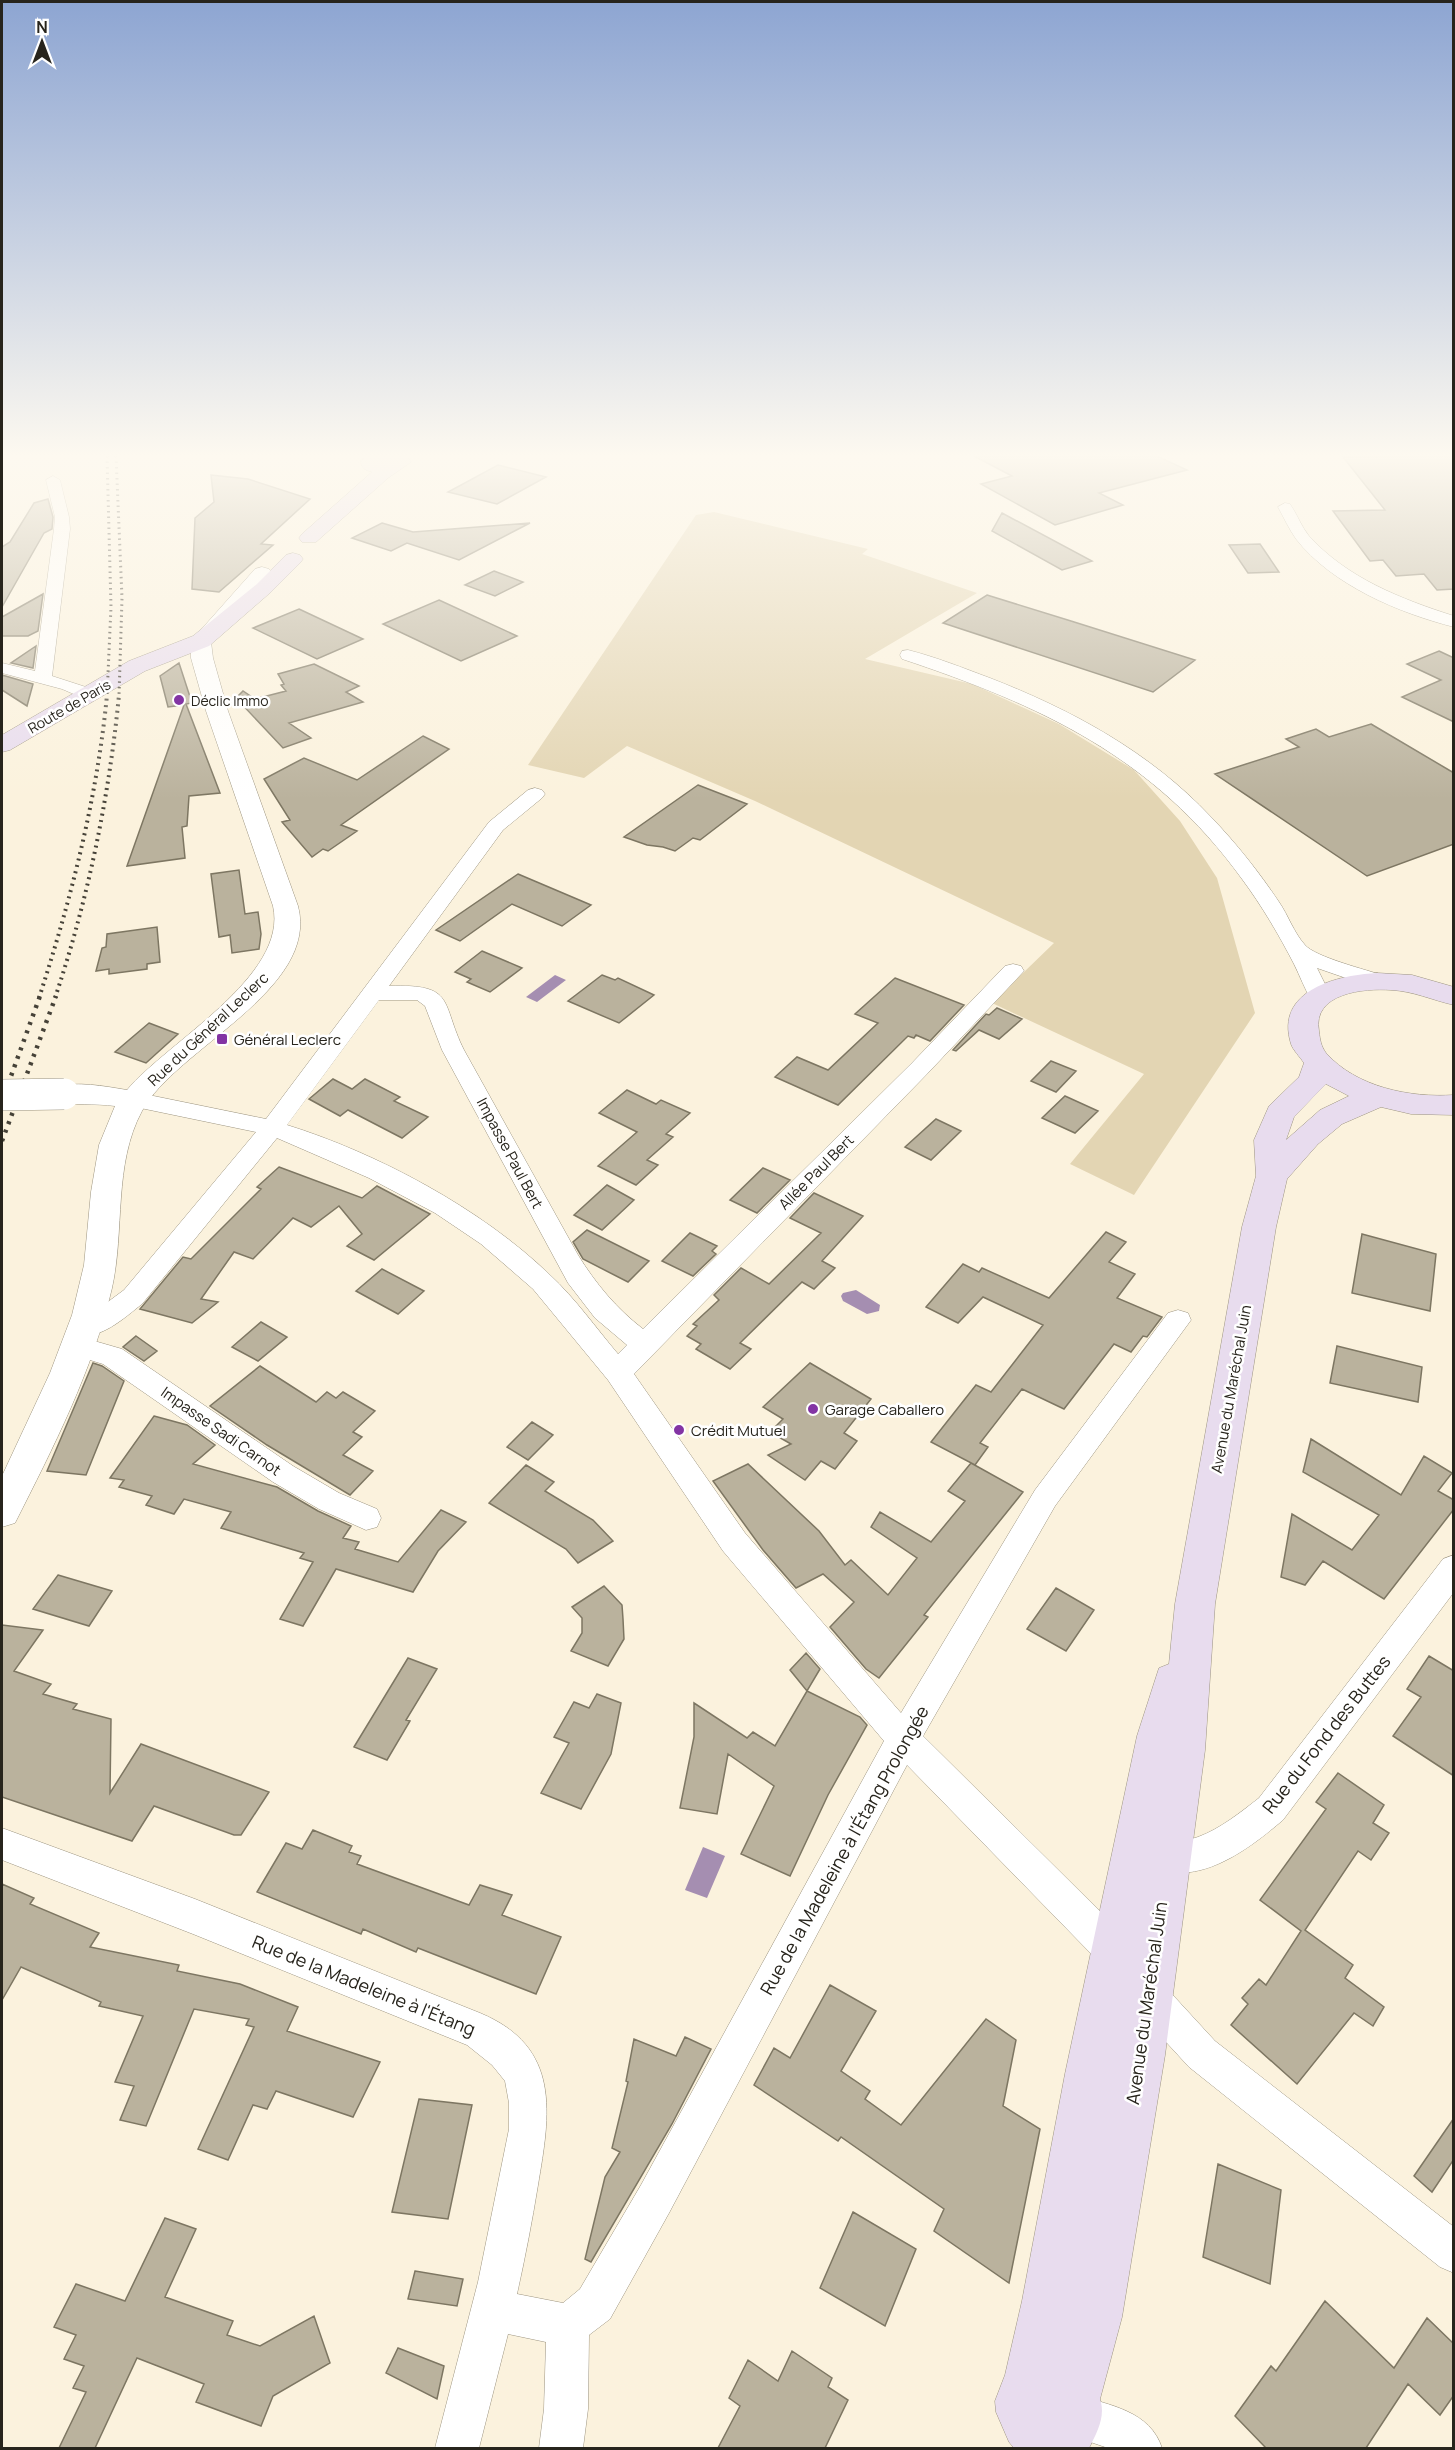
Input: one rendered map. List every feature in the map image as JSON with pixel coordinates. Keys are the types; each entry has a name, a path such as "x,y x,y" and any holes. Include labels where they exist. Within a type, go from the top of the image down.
{"main road":[{"name":"Route de Paris","path":"2,745 137,666 211,614 265,570"},
{"name":"Route de Paris","path":"137,666 201,642 264,588 277,570"},
{"path":"1447,990 1405,982 1377,981 1335,988 1320,996 1307,1010 1302,1026 1306,1044 1319,1062 1335,1076 1356,1088 1379,1097 1414,1105 1454,1104"},
{"name":"Avenue du Maréchal Juin","path":"1050,2420 1095,2318 1148,1996 1183,1750 1195,1604 1259,1227 1272,1176 1270,1140 1280,1113 1298,1098 1313,1080 1319,1062"},
{"name":"Avenue du Maréchal Juin","path":"1272,1176 1305,1136 1328,1118 1356,1103 1379,1097"},
{"name":"Avenue du Maréchal Juin","path":"1050,2420 1049,2301 1090,2074 1158,1736 1195,1604"}],"street":[{"path":"43,678 57,570"},
{"path":"1340,570 1385,596 1454,622"},
{"name":"Route de Paris","path":"201,642 262,573"},
{"name":"Rue du Général Leclerc","path":"2,1512 81,1337 96,1286 117,1134 123,1118 134,1100 258,985 275,965 285,943 288,916 206,677 201,642"},
{"path":"908,655 969,675 1050,710 1105,740 1152,772 1192,808 1229,848 1297,950 1320,996"},
{"path":"2,668 43,678 89,694"},
{"path":"81,1337 133,1297 264,1126 370,993 496,826 535,794"},
{"path":"1297,950 1319,961 1377,981"},
{"name":"Allée Paul Bert","path":"618,1373 1013,971"},
{"name":"Impasse Paul Bert","path":"370,993 416,992 428,996 438,1010 449,1043 534,1195 563,1254 597,1305 621,1328 644,1344"},
{"path":"2,1095 95,1094 264,1126 302,1138 378,1172 444,1207 490,1238 542,1282 618,1373 734,1542 903,1739 1116,1952 1148,1996 1202,2054 1454,2253"},
{"name":"Rue de la Madeleine à l'Étang Prolongée","path":"568,2325 595,2304 606,2285 655,2199 903,1739 1045,1498 1178,1320"},
{"name":"Impasse Sadi Carnot","path":"81,1337 273,1468 329,1501 366,1518"},
{"name":"Rue du Fond des Buttes","path":"1168,1856 1201,1854 1248,1828 1271,1809 1454,1568"},
{"name":"Rue de la Madeleine à l'Étang","path":"2,1844 195,1917 469,2027 505,2050 523,2076 531,2110 513,2218 494,2310 457,2448"},
{"path":"494,2310 568,2325 566,2409 561,2448"},
{"path":"1050,2420 1120,2430 1140,2448"}],"shaded area":[{"path":"659,570 910,570 977,593 865,659 972,684 1059,724 1134,770 1180,821 1217,878 1255,1013 1134,1195 1070,1164 1144,1074 992,1003 1054,943 755,801 627,746 584,778 528,765"},
{"path":"555,975 566,980 537,1002 526,997"},
{"path":"856,1290 880,1305 879,1311 867,1314 843,1301 841,1296 843,1293"},
{"path":"703,1847 725,1856 707,1898 685,1890"}],"building":[{"path":"2,570 23,570 2,607"},
{"path":"193,570 244,570 219,592 192,589"},
{"path":"1246,570 1279,572 1248,573"},
{"path":"1391,570 1454,570 1454,589 1437,590 1424,574 1396,576"},
{"path":"494,571 523,582 495,596 465,585"},
{"path":"43,594 38,631 28,636 2,636 2,617"},
{"path":"987,595 1195,660 1153,692 943,623"},
{"path":"439,600 517,636 461,661 383,624"},
{"path":"299,609 363,639 317,659 253,628"},
{"path":"36,646 33,668 11,663"},
{"path":"1439,651 1454,658 1454,722 1402,697 1441,680 1407,664"},
{"path":"179,663 192,703 186,704 220,793 189,796 187,826 182,827 185,858 127,866 184,705 168,707 160,676"},
{"path":"314,664 359,686 346,692 363,702 289,723 311,738 283,748 236,698 243,691 255,699 286,691 281,685 284,684 278,674"},
{"path":"2,675 33,684 27,706 2,690"},
{"path":"1371,724 1454,773 1454,844 1367,876 1215,774 1299,747 1286,739 1316,729 1329,737"},
{"path":"423,736 449,749 341,825 357,831 328,851 323,849 312,857 282,822 290,820 264,779 304,758 357,780"},
{"path":"698,785 747,804 700,840 693,838 675,851 624,837"},
{"path":"239,870 245,914 258,912 261,934 259,949 232,953 230,935 219,937 211,874"},
{"path":"518,874 591,905 562,926 512,904 460,941 436,930"},
{"path":"157,927 160,962 147,964 147,969 109,974 109,969 96,971 102,948 106,947 107,934"},
{"path":"482,951 522,968 490,992 467,982 471,979 455,972"},
{"path":"602,975 615,980 618,978 654,995 619,1023 568,1001"},
{"path":"895,978 964,1005 930,1041 916,1035 914,1038 908,1036 838,1105 775,1077 797,1057 828,1070 878,1023 855,1014"},
{"path":"997,1008 1022,1019 999,1039 979,1030 956,1051 953,1050 986,1014 989,1015"},
{"path":"149,1023 178,1034 146,1063 115,1052"},
{"path":"1051,1061 1076,1071 1056,1092 1031,1081"},
{"path":"333,1079 352,1089 365,1079 400,1097 394,1101 428,1117 402,1138 348,1110 340,1116 309,1099"},
{"path":"627,1090 656,1104 661,1100 690,1113 666,1134 673,1137 647,1160 658,1165 636,1185 598,1166 637,1132 599,1113"},
{"path":"1065,1096 1098,1111 1075,1133 1042,1118"},
{"path":"936,1119 961,1131 931,1160 905,1147"},
{"path":"279,1167 362,1198 377,1186 430,1214 374,1260 347,1246 362,1234 339,1206 311,1227 293,1218 253,1259 234,1252 201,1299 218,1302 192,1323 140,1309 183,1257 191,1259 261,1189 257,1187"},
{"path":"763,1168 790,1180 757,1213 730,1200"},
{"path":"607,1185 634,1200 602,1230 574,1215"},
{"path":"814,1193 863,1216 822,1261 835,1268 814,1289 802,1282 740,1343 751,1349 730,1369 696,1349 701,1344 687,1336 697,1326 693,1324 719,1300 714,1295 741,1268 769,1284 821,1233 790,1218"},
{"path":"587,1230 649,1261 628,1282 583,1259 573,1242"},
{"path":"1106,1232 1126,1242 1109,1262 1135,1274 1117,1298 1162,1317 1147,1337 1143,1336 1131,1352 1114,1344 1064,1409 1022,1389 980,1443 988,1447 975,1465 931,1442 976,1385 991,1392 1043,1325 983,1297 958,1323 926,1307 963,1264 979,1272 982,1268 1049,1298"},
{"path":"690,1233 717,1246 712,1251 716,1254 693,1276 662,1261"},
{"path":"1362,1234 1436,1254 1430,1311 1352,1293"},
{"path":"382,1269 424,1291 398,1314 356,1291"},
{"path":"261,1322 287,1337 258,1361 232,1347"},
{"path":"136,1336 157,1351 144,1361 123,1347"},
{"path":"1337,1346 1422,1367 1418,1402 1330,1383"},
{"path":"93,1363 102,1366 124,1381 86,1475 47,1471"},
{"path":"810,1363 871,1399 844,1433 857,1441 835,1469 821,1461 805,1480 768,1455 791,1444 770,1432 783,1419 763,1407"},
{"path":"260,1366 316,1402 327,1392 336,1398 343,1392 375,1411 353,1432 362,1437 343,1455 373,1471 350,1495 267,1445 210,1406"},
{"path":"154,1416 187,1425 215,1445 193,1464 277,1487 318,1511 351,1526 343,1538 359,1542 355,1549 398,1562 441,1510 466,1522 438,1551 413,1592 336,1569 303,1626 280,1619 313,1562 300,1558 304,1553 221,1528 231,1512 184,1499 174,1514 146,1505 152,1496 119,1487 124,1480 110,1478"},
{"path":"532,1422 553,1435 528,1460 507,1447"},
{"path":"1311,1439 1401,1495 1424,1456 1452,1473 1438,1491 1454,1500 1454,1509 1384,1599 1323,1561 1305,1585 1281,1577 1292,1514 1352,1550 1379,1515 1303,1472"},
{"path":"971,1463 1023,1492 924,1615 928,1617 879,1678 866,1669 830,1627 854,1602 823,1574 796,1588 763,1550 713,1481 748,1464 819,1531 845,1565 851,1560 888,1595 917,1558 871,1527 880,1512 931,1542 965,1501 948,1491"},
{"path":"526,1465 554,1482 545,1491 593,1520 613,1541 578,1563 566,1549 489,1503"},
{"path":"58,1575 112,1591 89,1626 33,1609"},
{"path":"604,1586 622,1605 624,1639 608,1666 571,1651 582,1633 582,1618 572,1607"},
{"path":"1056,1588 1094,1610 1066,1651 1027,1629"},
{"path":"2,1625 43,1630 14,1671 51,1684 43,1694 77,1704 73,1709 111,1719 110,1793 141,1744 269,1792 241,1835 234,1835 154,1806 132,1841 2,1797"},
{"path":"806,1653 820,1669 807,1691 790,1670"},
{"path":"1429,1656 1454,1671 1454,1776 1393,1736 1421,1697 1407,1689"},
{"path":"408,1658 437,1669 406,1720 410,1721 387,1760 354,1747"},
{"path":"807,1691 860,1717 867,1725 828,1795 790,1876 741,1854 774,1786 728,1754 717,1814 680,1808 694,1737 694,1703 747,1738 753,1732 775,1746"},
{"path":"597,1694 621,1703 611,1754 581,1809 541,1793 569,1743 554,1737 574,1702 589,1708"},
{"path":"1338,1773 1384,1805 1373,1823 1389,1833 1371,1860 1358,1851 1305,1930 1353,1965 1345,1978 1384,2007 1373,2026 1354,2013 1297,2084 1231,2025 1248,2004 1242,1998 1259,1979 1266,1985 1301,1931 1260,1900 1326,1809 1316,1802"},
{"path":"313,1830 352,1846 349,1852 361,1856 357,1864 469,1905 480,1885 512,1895 502,1915 561,1937 536,1994 418,1948 416,1952 363,1929 361,1934 257,1892 286,1843 302,1849"},
{"path":"2,1884 34,1898 30,1904 99,1933 90,1947 179,1965 177,1971 240,1984 298,2007 287,2031 380,2062 353,2117 276,2091 267,2109 253,2105 228,2160 198,2149 254,2027 246,2025 249,2019 194,2009 146,2126 120,2120 134,2086 115,2082 143,2016 99,2006 101,2002 21,1967 2,2000"},
{"path":"830,1985 876,2011 841,2071 870,2091 865,2099 901,2125 986,2019 1016,2040 1003,2106 1040,2129 1009,2283 934,2231 944,2209 841,2137 838,2141 754,2085 774,2048 790,2058"},
{"path":"685,2037 711,2049 672,2124 591,2262 585,2259 605,2177 620,2152 612,2148 628,2082 626,2081 634,2039 676,2056"},
{"path":"419,2099 472,2105 448,2219 392,2212"},
{"path":"1454,2118 1454,2159 1432,2192 1414,2176"},
{"path":"1218,2164 1281,2190 1270,2284 1203,2257"},
{"path":"853,2212 916,2249 885,2326 820,2288"},
{"path":"165,2218 196,2229 165,2297 233,2321 227,2335 260,2346 314,2316 330,2363 273,2396 261,2426 196,2402 204,2384 137,2358 95,2448 59,2448 86,2392 73,2388 84,2366 64,2359 76,2335 54,2327 76,2284 125,2301"},
{"path":"415,2271 463,2279 457,2306 408,2299"},
{"path":"1325,2301 1394,2368 1427,2318 1454,2344 1454,2395 1440,2415 1408,2384 1366,2448 1266,2448 1235,2416 1271,2366 1276,2371"},
{"path":"398,2348 444,2366 437,2399 386,2373"},
{"path":"792,2351 832,2378 828,2387 848,2400 825,2448 718,2448 740,2406 729,2398 748,2360 778,2381"}],"railway":[{"path":"107,696 111,607 110,570"},
{"path":"119,696 121,570"},
{"path":"39,998 62,924 90,810 107,695"},
{"path":"55,998 78,923 96,848 115,734 119,695"},
{"path":"2,1101 40,996"},
{"path":"2,1141 56,996"}],"place":[{"name":"Déclic Immo","path":"179,700"},
{"name":"Général Leclerc","path":"222,1039"},
{"name":"Garage Caballero","path":"813,1409"},
{"name":"Crédit Mutuel","path":"679,1430"}]}
